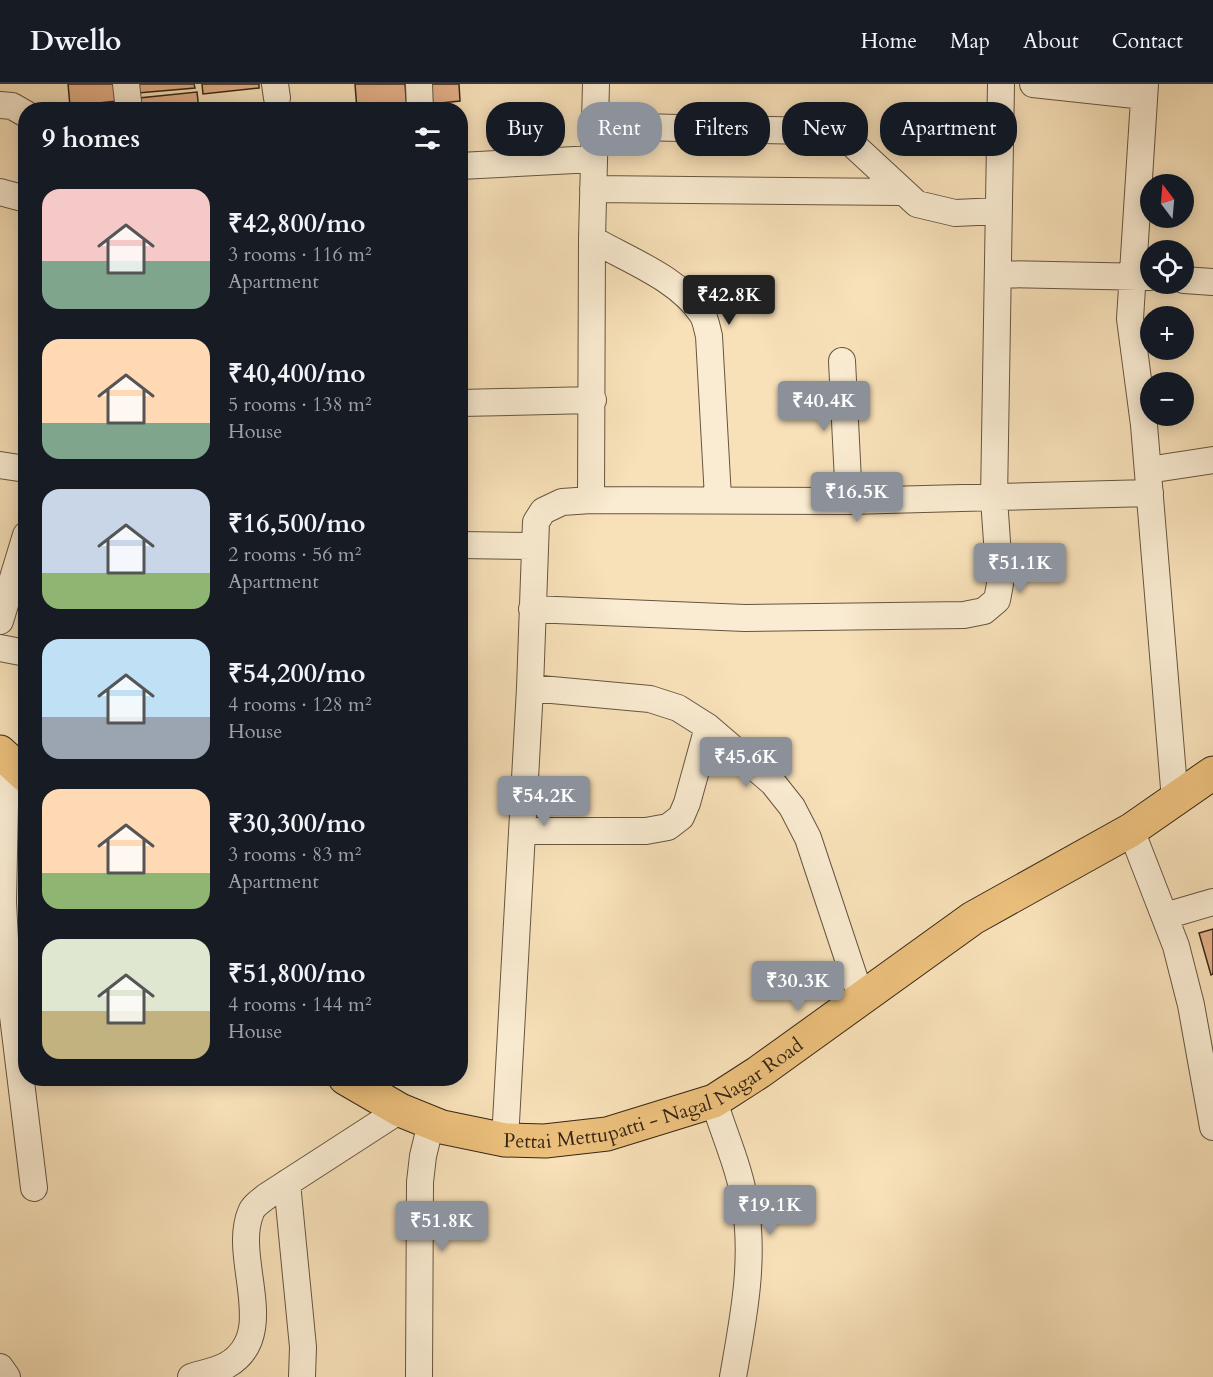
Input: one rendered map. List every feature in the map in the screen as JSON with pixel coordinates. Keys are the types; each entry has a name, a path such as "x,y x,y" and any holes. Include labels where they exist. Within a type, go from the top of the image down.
{"main road":[{"name":"Pettai Mettupatti - Nagal Nagar Road","path":"359,1086 400,1110 431,1123 505,1140 545,1141 607,1134 714,1101 972,918 1131,830 1213,773"}],"street":[{"path":"126,84 128,102"},
{"path":"419,84 420,102"},
{"path":"596,84 596,102"},
{"path":"532,609 745,618 964,615 984,611 997,600 1000,584 994,499 1001,84"},
{"path":"1033,84 1145,90 1143,240"},
{"path":"0,105 18,110"},
{"path":"662,128 810,131 827,135 850,142 916,204 955,213 999,211"},
{"path":"591,500 594,156"},
{"path":"468,166 594,159"},
{"path":"593,189 902,192"},
{"path":"0,192 18,197"},
{"path":"592,239 665,280 688,297 704,316 710,336 718,498"},
{"path":"998,274 1140,277"},
{"path":"1194,281 1213,282"},
{"path":"1140,284 1130,320 1149,482 1175,800"},
{"path":"842,362 849,501"},
{"path":"468,403 593,400"},
{"path":"505,1140 530,688 533,546 536,522 543,511 562,502 591,500 994,499 1149,482 1213,460"},
{"path":"0,465 18,468"},
{"path":"468,545 533,546"},
{"path":"0,621 18,561"},
{"path":"0,648 18,651"},
{"path":"530,688 650,699 678,708 708,727 773,783 792,807 808,838 861,998"},
{"path":"522,831 646,831 668,827 681,817 687,803 708,727"},
{"path":"10,762 3,902 6,959 18,1057"},
{"path":"1131,830 1176,946 1207,1071 1213,1127"},
{"path":"1165,916 1213,902"},
{"path":"22,1086 34,1188"},
{"path":"714,1101 745,1202 749,1254 746,1301 733,1377"},
{"path":"192,1377 226,1365 240,1354 251,1338 253,1320 247,1234 251,1211 267,1196 400,1110"},
{"path":"419,1377 420,1182 423,1156 431,1123"},
{"path":"287,1183 303,1347 302,1377"},
{"path":"0,1367 7,1377"}],"building":[{"path":"68,84 116,84 117,101 70,102"},
{"path":"137,84 194,84 195,88 138,93"},
{"path":"202,84 259,84 259,88 203,94"},
{"path":"355,84 405,84 406,102 356,102"},
{"path":"429,84 459,84 460,101 431,102"},
{"path":"197,92 198,102 139,102 139,98"},
{"path":"1213,929 1213,974 1211,975 1199,933"}]}
